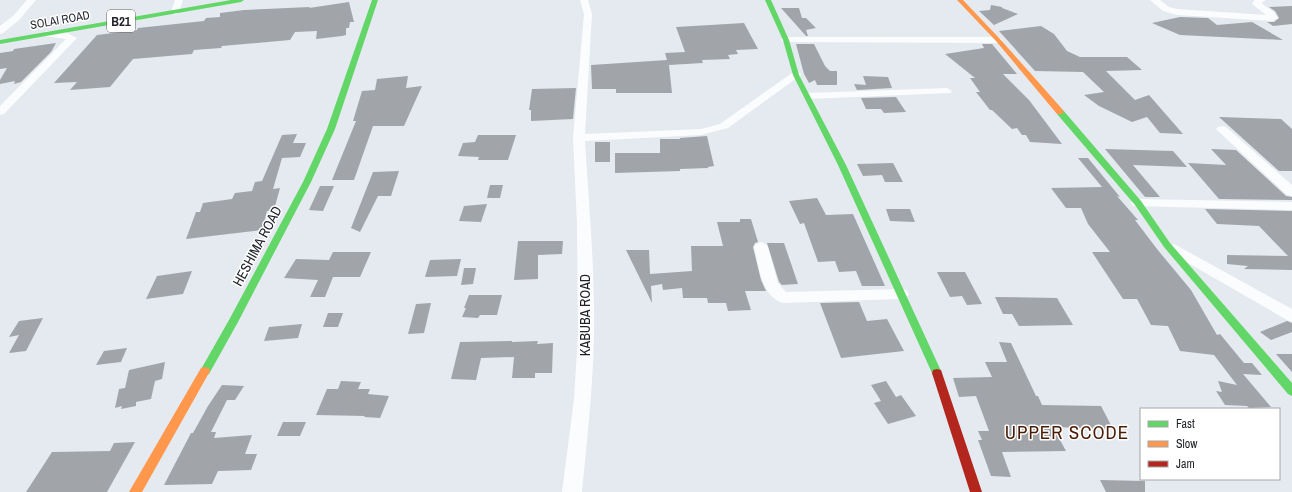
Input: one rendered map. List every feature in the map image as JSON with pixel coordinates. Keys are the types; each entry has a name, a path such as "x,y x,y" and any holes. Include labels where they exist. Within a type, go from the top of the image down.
{"main road":[{"name":"SOLAI ROAD","path":"0,42 175,12 228,1 241,0"},
{"name":"HESHIMA ROAD","path":"135,492 233,322 307,182 331,129 376,0"},
{"path":"768,0 786,40 796,75 842,165 939,378 976,492"},
{"path":"960,0 998,40 1138,203 1167,245 1292,391"}],"street":[{"path":"0,31 16,18 32,0"},
{"path":"175,12 179,0"},
{"name":"KABUBA ROAD","path":"572,492 583,399 586,334 584,224 579,138 588,14 584,0"},
{"path":"1154,0 1166,9 1177,12 1273,18 1271,14 1256,4 1262,0"},
{"path":"0,112 72,38 65,35 47,34"},
{"path":"786,40 998,40"},
{"path":"579,138 701,132 720,128 796,75"},
{"path":"808,96 947,91"},
{"path":"1222,129 1292,192"},
{"path":"1138,203 1292,206"},
{"path":"1167,245 1292,316"},
{"path":"761,247 773,288 777,295 783,298 901,294"}],"building":[{"path":"349,2 354,22 350,22 349,28 346,28 346,35 316,39 317,31 295,32 290,40 222,46 221,48 194,50 192,54 133,59 110,87 70,90 77,82 54,83 97,35 137,30 138,28 204,21 206,18 220,17 220,13 244,10 310,7 309,8"},
{"path":"991,5 1002,7 1018,14 994,25 979,11 990,10"},
{"path":"1292,6 1292,24 1273,26 1267,22 1274,22 1279,18 1275,11 1269,7"},
{"path":"781,8 799,8 802,18 806,18 816,28 806,30 808,36 806,36"},
{"path":"1180,17 1208,18 1217,25 1252,22 1283,40 1180,35 1152,23"},
{"path":"744,23 758,49 736,50 738,54 728,55 730,59 702,60 703,63 669,65 672,93 616,93 616,89 592,89 591,65 667,60 665,53 685,52 676,27"},
{"path":"1041,26 1054,34 1067,51 1080,57 1127,57 1142,70 1106,71 1135,100 1149,95 1183,134 1160,133 1147,117 1132,122 1099,106 1084,95 1104,92 1083,72 1035,71 999,31"},
{"path":"56,43 51,52 21,82 14,84 15,81 0,84 0,80 7,68 0,69 0,53 13,51 14,49"},
{"path":"796,44 814,44 825,66 830,71 837,71 837,85 817,85 815,80 809,83 804,74"},
{"path":"982,44 992,44 1017,74 1003,74 1029,100 1062,144 1030,142 1026,135 1022,135 1017,128 1012,129 992,110 990,110 976,92 980,92 970,78 975,78 945,54 984,48"},
{"path":"408,76 406,88 422,86 404,126 373,126 354,180 332,180 356,121 353,121 362,91 375,90 377,79"},
{"path":"863,76 888,77 892,88 857,90 854,84 866,85"},
{"path":"576,88 573,119 531,121 531,110 529,110 532,89"},
{"path":"896,97 906,112 884,113 881,109 866,109 861,98"},
{"path":"1219,117 1281,119 1292,129 1292,171 1279,171"},
{"path":"297,134 293,143 306,143 300,157 282,158 273,189 280,188 274,210 267,211 262,230 186,239 196,212 200,212 203,203 232,199 235,193 252,191 255,182 262,181 282,135"},
{"path":"478,135 516,135 508,160 478,160 479,157 458,156 463,143 475,142"},
{"path":"707,136 714,166 708,168 680,169 680,171 615,173 615,153 660,153 660,139 680,139"},
{"path":"595,142 610,142 610,162 595,162"},
{"path":"1105,149 1173,151 1187,167 1133,165 1160,197 1145,197"},
{"path":"1211,149 1236,150 1286,196 1292,197 1292,200 1219,199 1188,163 1226,165"},
{"path":"1078,158 1088,158 1120,197 1117,196 1138,220 1135,220 1191,290 1217,335 1220,334 1244,363 1252,363 1262,375 1243,374 1271,407 1249,408 1247,406 1225,405 1216,391 1222,392 1218,381 1237,385 1214,355 1180,351 1168,326 1151,325 1137,299 1123,299 1092,252 1110,252 1088,224 1081,208 1066,208 1051,188 1102,187"},
{"path":"893,163 903,182 885,182 882,175 863,176 857,164"},
{"path":"399,171 391,196 378,196 360,232 351,228 373,172"},
{"path":"490,185 503,185 500,198 487,198"},
{"path":"320,186 334,186 323,211 309,210"},
{"path":"817,198 826,215 853,214 885,286 862,286 856,271 839,272 835,261 818,262 804,223 800,224 789,201"},
{"path":"487,204 481,222 459,221 464,206"},
{"path":"886,209 910,209 915,222 890,221"},
{"path":"1205,209 1292,211 1292,270 1244,269 1248,266 1227,264 1227,255 1288,256 1259,226 1217,224"},
{"path":"740,219 751,219 758,242 755,243 753,247 761,280 766,291 745,291 751,310 728,311 726,303 708,303 707,298 683,298 682,288 663,290 662,284 651,286 652,303 626,250 649,250 650,274 692,271 691,246 723,246 717,222 740,222"},
{"path":"518,241 563,241 562,254 538,255 538,279 514,280"},
{"path":"767,243 784,243 798,284 782,285 779,282"},
{"path":"333,252 371,252 360,277 333,277 325,297 310,297 318,280 284,278 296,259 329,260"},
{"path":"461,259 457,276 425,277 430,260"},
{"path":"464,268 476,268 473,284 461,285"},
{"path":"192,271 183,294 146,299 157,276"},
{"path":"937,272 965,272 982,304 967,305 962,296 950,297"},
{"path":"469,295 502,295 497,315 480,315 478,318 462,317"},
{"path":"995,297 1057,298 1073,325 1019,326 1012,314 1003,314"},
{"path":"859,302 867,321 887,319 904,351 841,358 820,303"},
{"path":"431,303 424,333 408,334 416,304"},
{"path":"328,313 343,313 338,327 323,327"},
{"path":"43,318 26,351 9,353 19,335 9,337 19,321"},
{"path":"1287,321 1292,323 1292,332 1271,340 1260,332"},
{"path":"302,324 298,338 264,341 269,327"},
{"path":"538,341 537,344 553,343 552,373 535,373 535,378 512,378 514,357 481,358 476,380 451,379 460,342"},
{"path":"999,342 1011,343 1036,396 1038,396 1042,405 1101,406 1113,429 1053,427 1066,451 1002,452 1011,477 991,476 978,440 982,440 978,431 989,431 976,396 959,397 953,378 992,377 985,362 1007,362"},
{"path":"127,348 121,362 96,365 104,351"},
{"path":"1276,354 1292,354 1292,372"},
{"path":"165,362 162,379 155,381 151,399 136,402 136,406 121,409 122,406 115,408 119,389 125,388 129,370"},
{"path":"341,381 361,382 358,389 370,389 368,394 389,396 380,418 364,417 365,416 316,415 327,389 338,389"},
{"path":"886,381 896,397 901,395 916,416 888,424 874,403 881,401 871,385"},
{"path":"222,385 244,386 235,400 227,400 211,432 216,432 214,438 252,435 245,454 257,454 251,470 218,471 212,484 164,485 191,433 193,433"},
{"path":"283,422 306,422 300,436 277,436"},
{"path":"135,442 107,492 26,492 52,452 110,451 114,443"},
{"path":"1100,480 1145,481 1145,492 1106,492"}],"traffic: fast":[{"path":"0,42 241,0"},
{"path":"205,371 233,322 307,182 331,129 375,0"},
{"path":"768,0 786,40 796,75 842,165 937,373"},
{"path":"1060,112 1138,203 1167,245 1292,391"}],"traffic: slow":[{"path":"960,0 998,40 1060,112"},
{"path":"135,492 205,371"}],"traffic: jam":[{"path":"937,373 976,492"}],"district":[{"name":"UPPER SCODE","path":"1067,432"}]}
